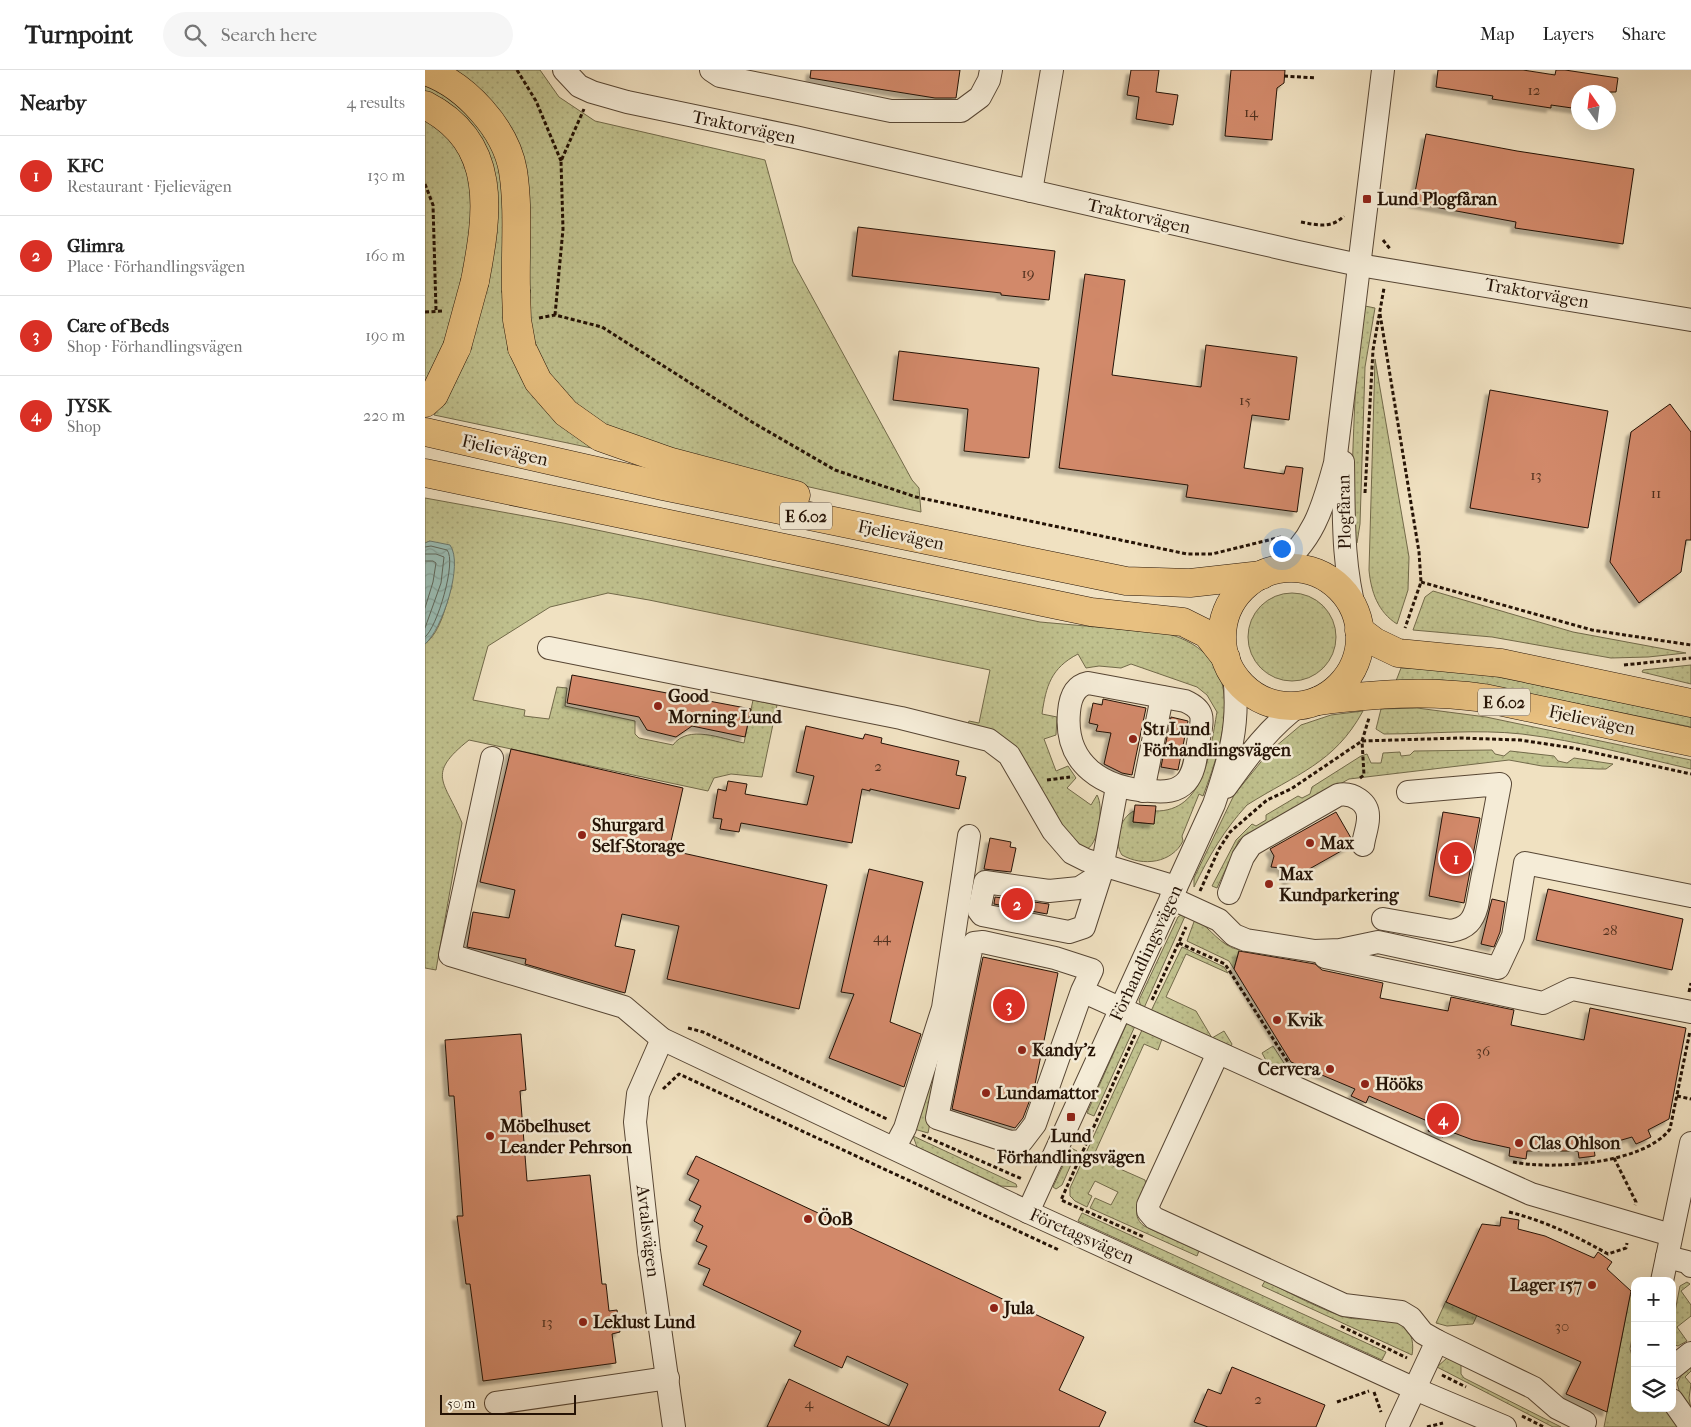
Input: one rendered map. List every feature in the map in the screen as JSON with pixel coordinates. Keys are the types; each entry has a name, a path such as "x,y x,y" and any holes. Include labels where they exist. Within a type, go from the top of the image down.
{"main road":[{"path":"425,71 454,86 478,104 500,137 513,169 517,320 523,348 538,381 566,413 600,437 667,461 764,487 936,527 1015,560"},
{"path":"425,105 437,111 460,130 475,155 486,194 484,233 475,281 457,347 434,395 425,403"},
{"name":"Fjelievägen","path":"425,432 663,486 1015,560 1126,581 1161,584 1225,581 1297,568 1320,574 1345,594 1358,622 1375,642 1398,653 1501,663 1691,703"},
{"name":"Fjelievägen","path":"425,473 1091,612 1183,622 1207,634 1250,692 1267,700 1285,705 1417,692 1450,694 1484,698 1691,742"},
{"path":"1230,666 1223,635 1230,606 1243,587 1268,572"},
{"path":"1308,703 1337,687 1349,673 1357,657 1358,622"}],"street":[{"name":"Traktorvägen","path":"564,70 579,86 592,92 627,102 1359,265 1691,320"},
{"path":"711,70 720,76 771,79 891,111 961,111 981,97 989,80 991,70"},
{"path":"1031,191 1052,70"},
{"name":"Plogfåran","path":"1268,572 1297,552 1306,540 1326,497 1335,463 1383,70"},
{"name":"Plogfåran","path":"1343,408 1344,550 1346,570 1358,622"},
{"path":"549,648 892,716 989,740 1009,755 1063,845 1071,853 1102,869 1173,893 1193,908 1219,920 1228,930 1240,938 1315,951 1340,950 1378,942 1498,968 1513,936 1525,863 1691,896"},
{"name":"Förhandlingsvägen","path":"1028,1212 1214,804 1227,764 1236,721 1237,705 1230,666"},
{"path":"1093,683 1162,697 1185,701 1196,706 1203,723 1192,773 1187,781 1172,790 1143,791 1117,787 1102,781 1087,769 1075,748 1068,725 1069,709 1076,689 1083,684 1093,683"},
{"path":"1143,791 1162,697"},
{"name":"Förhandlingsvägen","path":"1214,804 1264,737 1279,722 1308,703"},
{"name":"Företagsvägen","path":"492,758 450,955 624,1006 662,1039 900,1138 1028,1212 1415,1388 1512,1420"},
{"path":"1383,919 1451,931 1460,930 1470,923 1477,906 1500,784 1408,792"},
{"path":"1102,869 1079,888 1049,891 985,882 979,910 982,915 1069,932 1078,931 1084,927 1102,869 1117,787"},
{"path":"1229,893 1243,857 1251,845 1338,795 1347,794 1354,796 1367,811 1368,818 1363,845"},
{"path":"900,1138 943,1008 969,836"},
{"path":"983,942 1055,958 1092,970 1082,991 1035,1124 1022,1141 1010,1142 937,1118 974,943 983,942"},
{"path":"1315,951 1326,958 1543,1002 1572,989 1651,1005 1690,1019"},
{"path":"1082,991 1531,1194 1671,1235"},
{"name":"Avtalsvägen","path":"662,1039 638,1094 635,1122 649,1251 674,1427"},
{"path":"1218,1053 1148,1205 1151,1216 1343,1305 1401,1312 1423,1332 1437,1341 1534,1388 1557,1408 1585,1422 1583,1427"},
{"path":"1663,1277 1691,1143"},
{"path":"1667,1257 1687,1262 1691,1266"},
{"path":"1397,1427 1437,1341"},
{"path":"1673,1367 1691,1353"},
{"path":"496,1403 668,1378"},
{"path":"1676,1405 1690,1424"}],"path":[{"path":"517,70 536,102 561,161 563,229 555,315"},
{"path":"1285,76 1316,78"},
{"path":"561,161 592,92"},
{"path":"425,184 433,206 436,310"},
{"path":"1301,222 1322,226 1337,223 1345,215 1346,210"},
{"path":"1365,498 1369,391 1379,310 1391,248 1383,243 1384,234"},
{"path":"425,312 436,310 453,312"},
{"path":"1379,310 1415,519 1421,582 1405,628"},
{"path":"532,319 555,315 602,327 752,422 835,470 916,497 1187,554 1221,552 1275,538 1288,537 1306,540"},
{"path":"1421,582 1592,630 1691,645"},
{"path":"1615,665 1656,663 1691,658"},
{"path":"1364,762 1362,741 1371,710"},
{"path":"1061,1200 1179,943 1219,848 1230,832 1267,800 1297,785 1362,741 1460,738 1520,740 1573,748 1691,774"},
{"path":"1025,781 1038,778 1057,780 1087,769"},
{"path":"1179,943 1225,964 1290,1065"},
{"path":"1505,1161 1528,1165 1587,1163 1614,1158 1644,1148 1663,1138 1670,1129 1690,1031 1690,1019"},
{"path":"662,1039 670,1030 680,1027 703,1032 900,1138 1039,1187 1061,1200 1150,1240"},
{"path":"659,1094 679,1074 1060,1251"},
{"path":"1677,1096 1691,1099"},
{"path":"1338,1325 1468,1388"},
{"path":"1337,1402 1372,1390"},
{"path":"1512,1420 1544,1427"},
{"path":"1427,1427 1445,1423"}],"green space":[{"path":"449,70 540,70 559,97 595,121 765,160 793,262 912,480 919,488 921,512 711,465 643,444 594,420 558,387 538,356 527,307 527,208"},
{"path":"425,83 464,108 482,129 498,160 504,184 504,311 601,450 434,415 446,399 494,199 425,93"},
{"path":"425,116 457,148 471,183 475,199 468,260 442,352 425,387"},
{"path":"1365,306 1375,308 1365,367 1360,524 1357,543 1353,543 1352,483 1355,394"},
{"path":"1375,359 1409,557 1408,590 1397,624 1380,607 1374,594 1369,570"},
{"path":"425,498 563,523 1040,622 1165,633 1192,644 1210,659 1220,678 1224,700 1223,723 1219,748 1203,796 1199,794 1182,836 1183,841 1172,854 1156,861 1148,862 1130,859 1122,855 1118,843 1119,830 1129,814 1134,811 1133,822 1154,824 1155,811 1172,809 1185,801 1195,790 1207,760 1217,712 1207,695 1197,687 1131,664 1121,668 1099,666 1086,668 1078,654 1062,665 1048,686 1042,714 1057,717 1056,735 1044,739 1056,771 1068,766 1076,778 1067,788 1091,805 1097,795 1099,800 1100,816 1097,834 1090,847 1085,850 967,726 969,721 979,723 990,670 608,593 550,607 488,646 473,700 525,710 524,716 549,719 557,687 567,688 565,706 635,721 635,734 639,738 673,745 687,735 696,734 716,736 744,743 753,700 777,705 762,777 731,774 714,778 708,791 469,740 455,752 443,771 445,788 462,823 436,970 425,968 425,644 439,625 452,586 430,541 425,543"},
{"path":"1433,591 1573,632 1686,653 1611,658 1492,637 1413,630 1425,597"},
{"path":"1283,593 1301,593 1317,600 1329,612 1336,628 1336,646 1329,662 1317,674 1301,681 1283,681 1267,674 1255,662 1248,646 1248,628 1255,612 1267,600"},
{"path":"1691,665 1691,684 1642,672 1643,670"},
{"path":"1401,668 1470,671 1691,717 1691,727 1491,686 1442,680 1396,681"},
{"path":"1417,708 1486,717 1691,760 1691,769 1586,745 1522,734 1470,732 1384,734 1376,729 1381,709"},
{"path":"1363,711 1340,744 1326,756 1298,776 1247,805 1217,844 1194,887 1194,878 1234,795 1269,752 1301,725 1331,715"},
{"path":"1492,750 1495,754 1504,756 1510,751 1554,756 1558,761 1567,763 1574,758 1613,764 1606,769 1598,769 1542,766 1509,760 1349,779 1239,840 1217,888 1212,886 1236,840 1252,824 1256,826 1266,820 1266,815 1298,796 1302,798 1310,794 1312,787 1361,756 1367,754 1371,763 1381,763 1383,753 1400,752 1401,756 1410,755 1414,751"},
{"path":"1184,913 1186,914 1144,1008 1141,1007 1139,1000 1178,917"},
{"path":"1195,919 1221,941 1239,950 1234,969 1229,961 1187,941"},
{"path":"1182,947 1224,967 1228,973 1186,954 1166,997 1196,1011 1212,1038 1151,1011"},
{"path":"1127,1023 1135,1026 1094,1116 1087,1113"},
{"path":"1142,1030 1162,1039 1158,1050 1144,1044 1093,1157 1145,1180 1146,1185 1137,1206 1137,1217 1140,1222 1144,1226 1199,1251 1197,1256 1090,1208 1095,1198 1111,1205 1118,1192 1095,1181 1088,1194 1092,1196 1087,1207 1070,1196 1070,1188"},
{"path":"1224,1031 1232,1044 1231,1046 1212,1038"},
{"path":"946,1041 928,1133 914,1129"},
{"path":"1273,1046 1293,1077 1268,1064 1262,1053"},
{"path":"913,1136 1016,1184 1017,1187 1001,1186 917,1147"},
{"path":"1071,1148 1077,1151 1062,1185 1056,1189 1053,1187"},
{"path":"1082,1213 1386,1352 1382,1360 1078,1221"},
{"path":"1265,1281 1339,1315 1356,1319 1385,1318 1398,1322 1405,1326 1411,1336 1413,1343 1412,1355 1262,1286"},
{"path":"1687,1282 1690,1284 1681,1291 1691,1305 1691,1316 1677,1327 1687,1341 1678,1346 1676,1345 1676,1306 1680,1286"},
{"path":"1630,1295 1631,1412 1668,1412 1679,1427 1604,1427"},
{"path":"1446,1301 1477,1315 1473,1324 1447,1326 1436,1323"},
{"path":"1447,1358 1461,1364 1461,1374 1464,1378 1561,1427 1553,1427 1437,1367"},
{"path":"1691,1367 1691,1371 1685,1377 1691,1384 1689,1398 1691,1409 1680,1394 1677,1383 1681,1376"}],"water":[{"path":"430,541 450,545 454,554 454,567 453,581 444,612 432,637 425,644 425,543"}],"building":[{"path":"811,70 960,70 956,98 935,98 810,78"},
{"path":"1131,70 1159,70 1156,92 1178,95 1173,125 1136,119 1139,97 1127,95"},
{"path":"1231,70 1285,70 1284,83 1277,88 1272,140 1225,136"},
{"path":"1438,70 1523,70 1555,75 1556,70 1565,70 1618,78 1616,92 1616,85 1571,85 1571,108 1551,105 1551,108 1492,99 1493,96 1436,87"},
{"path":"1426,134 1517,151 1634,169 1623,244 1515,228 1516,222 1413,203"},
{"path":"858,227 1055,251 1049,300 852,276"},
{"path":"1085,274 1125,280 1112,375 1201,387 1206,345 1297,357 1289,420 1252,415 1244,468 1284,474 1286,466 1303,468 1297,512 1186,497 1188,485 1059,468"},
{"path":"899,351 1039,368 1029,458 964,451 968,409 893,400"},
{"path":"1490,390 1608,411 1588,528 1470,508"},
{"path":"1670,404 1691,432 1691,540 1686,540 1681,572 1639,603 1610,562 1631,432"},
{"name":"Good Morning Lund","path":"572,675 751,709 745,737 692,726 676,737 647,730 639,717 567,703"},
{"path":"1103,699 1146,708 1132,775 1122,773 1104,764 1111,733 1096,731 1098,725 1089,723 1093,703 1102,705"},
{"path":"1171,717 1188,721 1178,770 1161,767"},
{"path":"806,726 863,739 865,734 882,738 881,743 959,761 956,775 966,777 959,809 870,789 870,791 862,789 852,843 741,823 739,832 720,829 722,819 713,818 718,789 726,791 728,781 747,784 745,794 807,805 814,776 796,772"},
{"name":"Shurgard Self-Storage","path":"511,749 683,788 669,850 827,885 799,1009 667,979 679,926 622,914 615,946 635,950 625,993 525,964 526,959 467,947 473,912 509,918 515,890 480,882"},
{"path":"1135,805 1156,806 1154,824 1133,822"},
{"name":"Max","path":"1336,812 1351,838 1350,846 1288,881 1281,868 1271,867 1274,856 1270,849"},
{"path":"1443,812 1480,818 1464,903 1429,896"},
{"path":"990,838 1011,842 1010,847 1016,848 1011,872 984,869"},
{"path":"869,869 923,882 890,1022 921,1034 904,1087 829,1058 854,994 841,992"},
{"path":"1548,889 1683,919 1672,970 1536,940"},
{"path":"995,897 1049,904 1047,914 994,904"},
{"path":"1492,899 1505,902 1500,932 1494,947 1481,944"},
{"path":"1239,951 1315,964 1322,970 1383,983 1380,998 1448,1011 1451,997 1514,1010 1511,1025 1584,1040 1590,1008 1686,1028 1669,1119 1648,1130 1651,1137 1643,1141 1636,1144 1632,1137 1594,1148 1595,1156 1579,1158 1578,1151 1527,1151 1526,1159 1509,1156 1510,1148 1473,1140 1446,1130 1443,1137 1428,1131 1432,1123 1369,1096 1366,1103 1351,1096 1355,1089 1291,1062 1234,969"},
{"path":"983,957 1058,973 1034,1089 1023,1118 1015,1128 952,1109"},
{"name":"Möbelhuset Leander Pehrson","path":"521,1034 526,1090 520,1091 527,1181 590,1175 602,1284 606,1284 609,1311 617,1310 620,1332 612,1334 616,1363 483,1381 470,1284 466,1284 457,1216 463,1216 454,1096 449,1096 445,1040"},
{"path":"696,1156 1084,1337 1059,1390 1106,1412 1099,1427 767,1427 789,1379 889,1426 908,1384 847,1356 842,1368 794,1346 801,1331 703,1285 710,1269 698,1264 707,1246 696,1241 703,1226 694,1221 701,1206 689,1200 699,1180 687,1174"},
{"path":"1501,1217 1519,1220 1518,1229 1545,1236 1594,1258 1598,1252 1612,1262 1607,1269 1631,1291 1607,1412 1566,1394 1581,1362 1446,1302 1482,1224 1500,1226"},
{"path":"1232,1367 1325,1405 1316,1427 1208,1427 1194,1422 1208,1389 1221,1394"}],"place":[{"name":"Lund Plogfåran","path":"1367,199"},
{"name":"Good Morning Lund","path":"658,706"},
{"name":"St1 Lund Förhandlingsvägen","path":"1133,739"},
{"name":"Shurgard Self-Storage","path":"582,835"},
{"name":"Max","path":"1310,843"},
{"name":"KFC","path":"1456,858"},
{"name":"Max Kundparkering","path":"1269,884"},
{"name":"Glimra","path":"1017,904"},
{"name":"Care of Beds","path":"1009,1005"},
{"name":"Kvik","path":"1277,1020"},
{"name":"Kandy'z","path":"1022,1050"},
{"name":"Cervera","path":"1330,1069"},
{"name":"Hööks","path":"1365,1084"},
{"name":"Lundamattor","path":"986,1093"},
{"name":"Lund Förhandlingsvägen","path":"1071,1117"},
{"name":"JYSK","path":"1443,1119"},
{"name":"Möbelhuset Leander Pehrson","path":"490,1136"},
{"name":"Clas Ohlson","path":"1519,1143"},
{"name":"ÖoB","path":"808,1219"},
{"name":"Lager 157","path":"1592,1285"},
{"name":"Jula","path":"994,1308"},
{"name":"Leklust Lund","path":"583,1322"}]}
